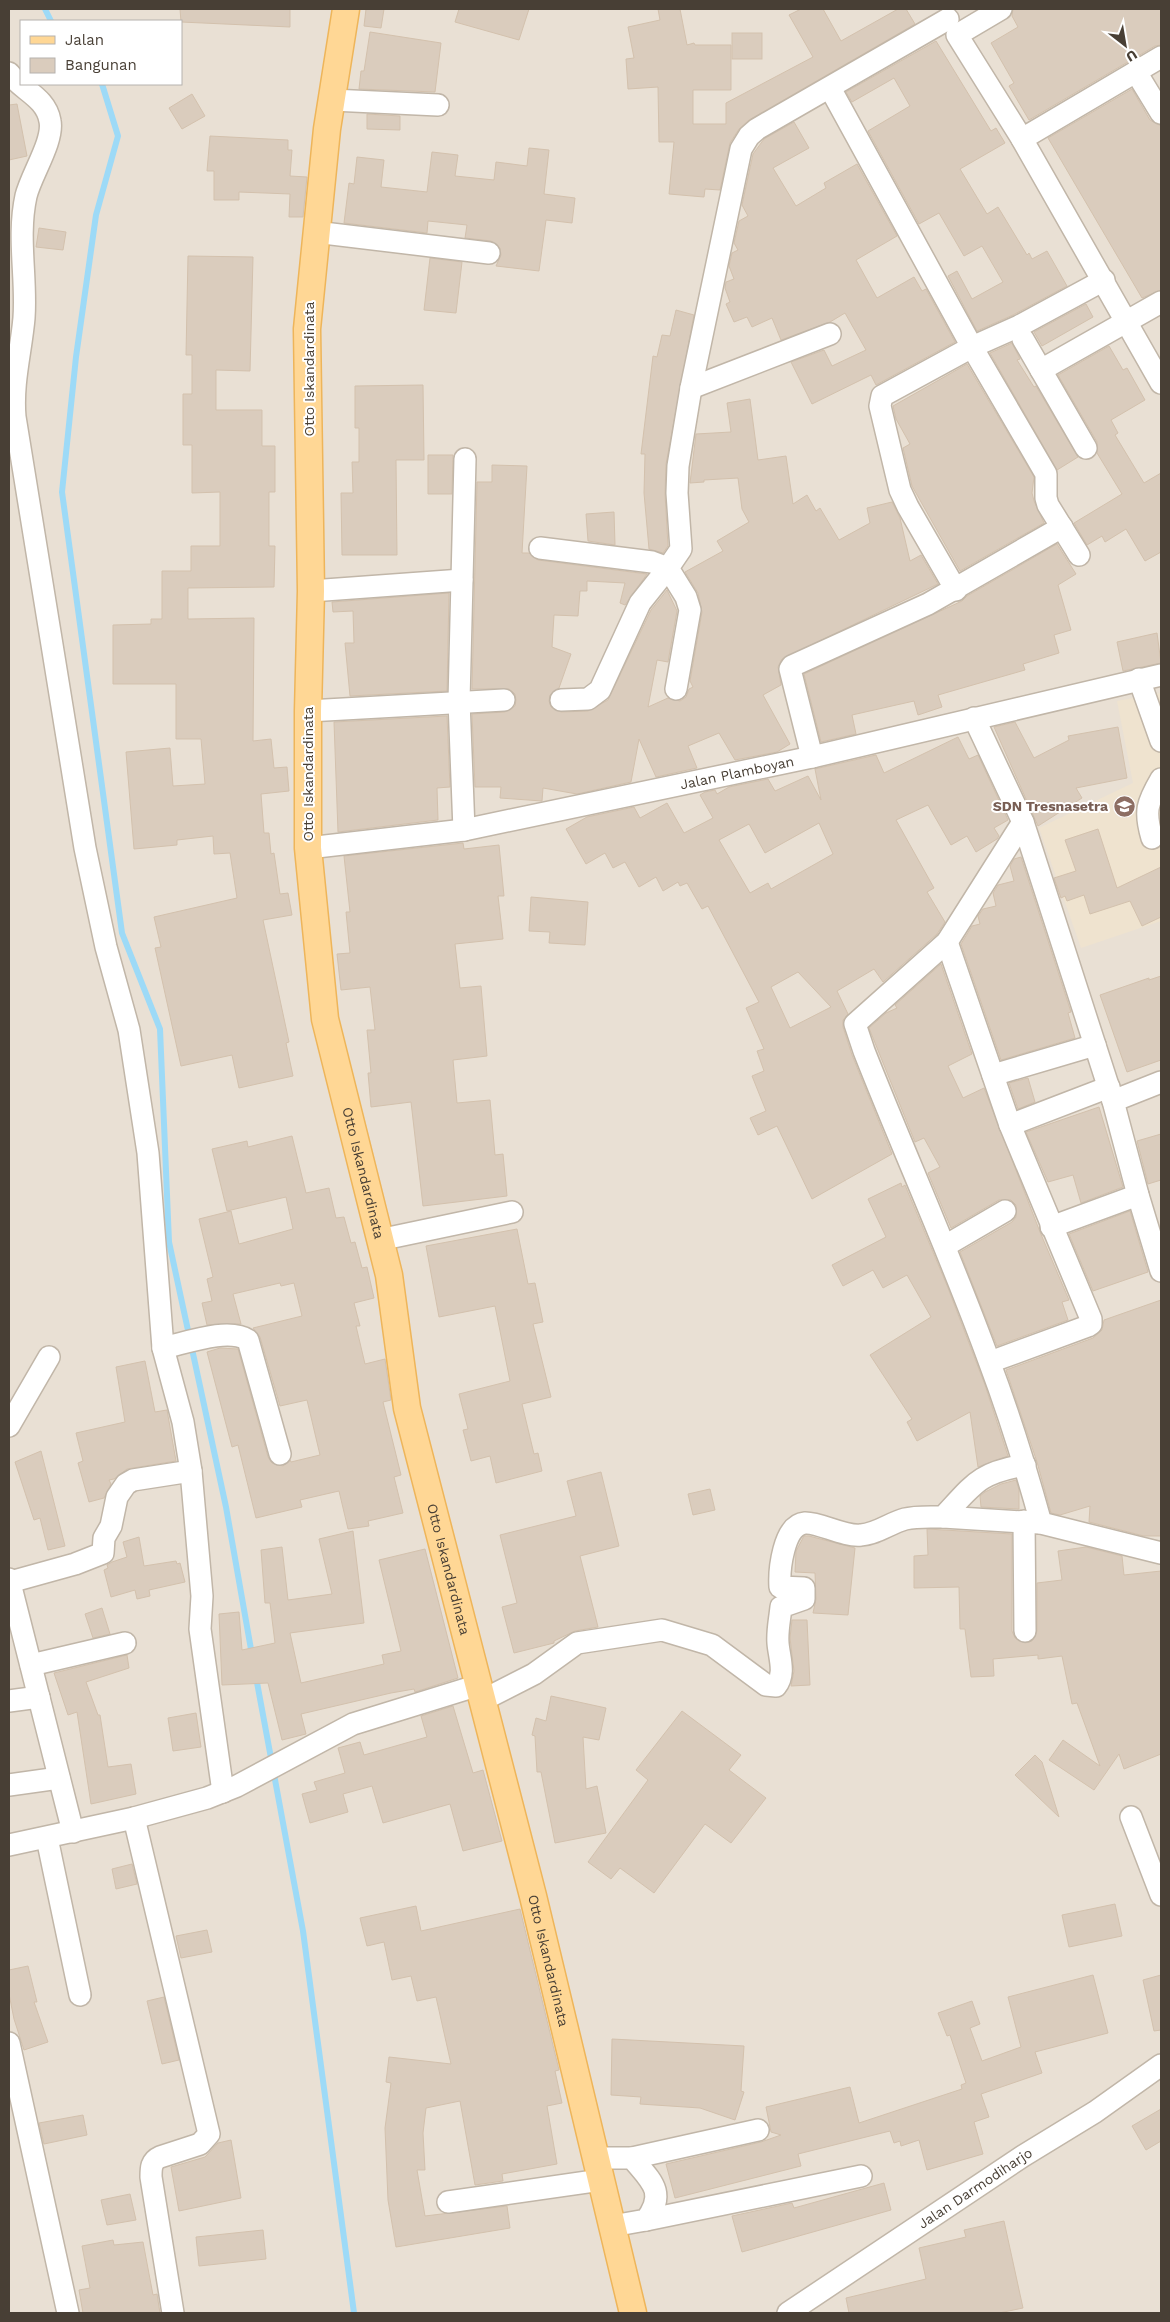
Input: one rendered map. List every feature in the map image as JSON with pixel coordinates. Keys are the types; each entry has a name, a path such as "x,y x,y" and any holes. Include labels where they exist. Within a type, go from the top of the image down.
{"main road":[{"name":"Otto Iskandardinata","path":"346,9 315,232 307,329 311,591 308,711 308,848 325,1019 389,1275 407,1408 533,1896 633,2313"}],"street":[{"path":"561,700 588,699 597,694 640,603 681,549 676,493 678,466 691,388 741,149 749,136 757,129 949,21 1000,9"},
{"path":"949,21 1022,139 1161,383"},
{"path":"1022,139 1161,57"},
{"path":"1136,72 1161,113"},
{"path":"9,73 20,82"},
{"path":"24,85 32,92 48,114 51,122 50,134 30,182 24,213 22,238 24,318 14,379 15,417 85,848 106,946 129,1030 148,1153 191,1471 202,1596 200,1629 230,1789"},
{"path":"830,88 972,347 1046,474 1046,498 1079,555"},
{"path":"332,100 438,105"},
{"path":"315,232 489,253"},
{"path":"956,590 908,508 900,490 880,406 882,396 972,347 1019,326 1104,280"},
{"path":"1041,370 1161,302"},
{"path":"691,388 830,334"},
{"path":"1023,339 1086,448"},
{"path":"464,830 459,701 465,459"},
{"path":"812,757 790,669 792,666 956,590 1062,527"},
{"path":"540,548 652,562 668,568 686,597 690,610 676,689"},
{"path":"311,591 462,580"},
{"name":"Jalan Plamboyan","path":"308,848 464,830 812,757 1161,675"},
{"path":"1138,679 1161,741"},
{"path":"308,711 459,701 504,700"},
{"path":"974,718 1023,822 1111,1094 1161,1271"},
{"path":"1152,838 1146,818 1146,811 1161,779"},
{"path":"1023,822 947,942 855,1024 893,1124 945,1246 990,1362 1024,1465 1033,1522 1025,1631"},
{"path":"947,942 1010,1125 1091,1324 990,1362"},
{"path":"993,1075 1095,1045"},
{"path":"1010,1125 1111,1094 1161,1082"},
{"path":"1052,1227 1138,1195"},
{"path":"945,1246 1005,1211"},
{"path":"379,1240 512,1212"},
{"path":"173,1346 226,1334 239,1335 248,1340 280,1454"},
{"path":"9,1426 49,1358"},
{"path":"943,1517 978,1480 999,1469 1024,1465"},
{"path":"73,1832 10,1589 104,1551 106,1534 111,1526 117,1497 126,1484 133,1480 191,1471"},
{"path":"9,1845 134,1818 230,1789 353,1724 481,1693 534,1674 577,1643 662,1630 712,1645 766,1685 776,1686 780,1682 781,1662 778,1642 780,1607 804,1599 804,1588 780,1587 780,1577 788,1535 795,1528 805,1523 859,1536 906,1519 943,1517 1033,1522 1161,1553"},
{"path":"31,1665 125,1643"},
{"path":"9,1701 39,1697"},
{"path":"9,1785 59,1778"},
{"path":"1131,1817 1161,1895"},
{"path":"134,1818 209,2134 200,2144 160,2157 154,2160 152,2164 151,2178 173,2313"},
{"path":"46,1838 80,1995"},
{"path":"9,2043 68,2313"},
{"name":"Jalan Darmodiharjo","path":"788,2313 1022,2156 1096,2112 1161,2064"},
{"path":"448,2202 599,2169 632,2158 758,2130"},
{"path":"632,2158 647,2174 657,2194 654,2209 646,2220"},
{"path":"612,2226 861,2176"}],"shaded area":[{"path":"9,9 1161,9 1161,2313 9,2313"},
{"name":"SDN Tresnasetra","path":"1161,693 1161,921 1081,948 1039,828 1133,783 1117,701"}],"building":[{"path":"180,9 290,9 290,27 182,22"},
{"path":"366,9 384,9 381,28 364,26"},
{"path":"459,9 529,9 519,40 455,22"},
{"path":"658,9 680,9 687,45 694,43 695,45 731,45 731,90 693,90 693,124 726,124 726,103 813,57 789,15 801,9 823,9 841,41 898,9 906,9 915,24 749,120 739,129 730,143 720,190 705,189 704,197 669,194 674,142 659,142 658,87 628,89 626,59 634,58 628,27 660,20"},
{"path":"1013,9 1161,9 1161,45 1155,46 1029,120 1009,86 1014,83 991,43 1018,27 1012,16"},
{"path":"370,32 441,43 435,92 359,89"},
{"path":"732,33 762,33 762,59 732,59"},
{"path":"936,41 991,131 996,128 1005,143 960,169 987,214 998,207 1027,255 1029,253 1032,259 1047,251 1067,286 1013,315 977,331 948,276 957,271 972,299 1003,282 982,246 964,256 939,213 919,224 868,131 910,106 894,78 852,102 846,92"},
{"path":"1132,89 1150,120 1161,126 1161,290 1142,298 1048,138"},
{"path":"192,94 205,116 182,129 169,108"},
{"path":"17,104 27,156 9,160 9,105"},
{"path":"367,114 400,116 400,130 367,129"},
{"path":"794,122 809,148 773,168 796,206 826,188 824,183 857,164 897,236 856,260 877,298 914,277 922,291 926,289 955,342 876,385 871,375 812,404 791,362 824,350 832,366 866,350 845,313 830,322 781,340 772,318 752,327 747,317 734,322 726,304 730,302 725,288 726,282 734,279 729,266 732,253 738,250 734,243 739,221 748,216 742,205 753,154 764,139"},
{"path":"210,136 288,140 288,150 292,150 290,176 307,177 303,217 289,217 290,194 239,192 239,200 214,200 214,171 207,171"},
{"path":"529,148 549,150 544,194 575,198 572,223 546,220 539,271 496,266 501,255 500,248 491,241 465,238 467,225 428,221 427,233 344,223 349,183 354,184 357,157 384,160 381,187 427,192 432,152 458,155 455,176 494,180 496,162 527,166"},
{"path":"39,228 66,232 63,250 36,247"},
{"path":"188,256 253,257 250,371 216,370 216,410 262,410 262,446 275,446 275,492 269,492 269,546 275,546 274,587 188,588 188,619 254,618 253,741 271,739 274,768 287,767 289,791 261,794 264,833 269,833 271,854 274,853 280,894 288,893 292,915 263,920 289,1042 286,1043 293,1076 239,1088 232,1055 181,1066 155,948 161,947 154,917 237,898 230,853 214,854 213,836 177,840 177,845 134,849 126,752 170,748 173,786 205,784 201,739 176,739 176,684 113,684 113,625 151,624 151,619 162,619 162,571 191,571 191,546 220,546 220,492 192,493 192,445 183,445 183,394 192,394 192,355 186,355"},
{"path":"430,258 462,262 456,313 424,310"},
{"path":"1086,304 1093,317 1042,346 1034,332"},
{"path":"676,310 694,315 666,464 665,494 668,546 663,553 649,549 644,493 645,454 641,454 653,356 657,357 662,335 670,336"},
{"path":"1012,343 1020,359 1017,360 1034,387 1036,386 1078,457 1057,470 990,353"},
{"path":"1109,346 1123,370 1127,368 1145,400 1111,420 1118,433 1115,435 1144,483 1161,473 1161,552 1145,561 1126,529 1105,542 1102,536 1087,545 1074,523 1122,494 1097,453 1097,442 1058,375"},
{"path":"967,364 1034,477 1032,493 1044,523 960,571 912,486 903,448 910,444 896,419 893,406"},
{"path":"423,385 424,460 396,460 397,555 342,555 341,493 353,493 352,462 359,462 359,428 355,428 355,386"},
{"path":"750,399 758,460 786,456 793,504 807,495 816,511 820,508 839,540 870,523 867,508 892,502 900,518 910,561 921,555 938,584 782,659 778,667 781,685 763,695 790,744 777,752 735,760 719,733 688,746 697,768 656,777 639,739 631,782 577,794 543,788 542,801 500,798 501,787 475,787 472,714 505,712 515,706 516,700 515,694 509,689 472,689 477,482 492,482 492,465 527,466 522,553 529,553 538,560 647,574 625,605 620,603 625,583 587,581 587,591 580,591 578,616 554,615 552,647 571,654 559,688 550,695 551,707 561,712 588,711 608,700 651,610 667,590 677,611 668,662 657,660 648,707 668,698 680,701 686,697 689,689 693,687 690,681 702,612 698,593 685,572 723,551 717,541 749,522 742,509 738,478 704,480 704,482 690,483 696,434 731,432 727,403"},
{"path":"428,455 453,455 452,494 428,494"},
{"path":"614,512 615,545 588,541 586,514"},
{"path":"1057,544 1076,574 1058,585 1071,630 1054,635 1059,653 1023,664 1025,670 938,695 942,707 918,715 914,701 852,715 856,734 821,742 804,674 962,601 967,596"},
{"path":"449,593 447,691 350,696 345,643 354,643 353,611 333,612 332,602"},
{"path":"1157,633 1161,663 1123,671 1117,642"},
{"path":"447,716 450,787 437,788 438,820 338,832 334,722"},
{"path":"1015,722 1034,758 1069,740 1068,736 1118,727 1127,778 1076,788 1082,798 1038,826 994,727"},
{"path":"958,737 969,759 978,755 1008,820 994,828 999,836 997,839 976,852 967,836 951,845 928,805 896,820 934,888 927,892 945,922 937,934 883,982 874,969 837,991 848,1014 843,1020 843,1027 852,1055 892,1154 812,1199 777,1126 758,1135 750,1118 766,1111 752,1076 764,1071 757,1051 764,1049 746,1008 759,1002 708,906 702,909 687,883 680,886 678,882 663,891 656,877 639,887 625,862 613,868 605,853 586,864 566,829 587,817 634,807 640,818 667,803 684,833 713,818 700,795 705,792 715,790 717,794 729,787 768,779 775,791 808,776 821,800 815,769 876,755 884,773","holes":["819,823 833,854 771,889 768,883 750,893 719,840 749,824 765,853","798,972 831,1007 790,1028 771,987"]},
{"path":"1098,829 1117,888 1161,867 1161,917 1142,926 1130,901 1090,914 1084,895 1067,901 1065,896 1061,898 1054,878 1076,871 1065,840"},
{"path":"463,843 464,849 499,845 504,896 498,896 503,939 455,944 460,988 481,986 487,1056 453,1060 457,1103 490,1100 495,1155 503,1154 507,1196 423,1206 411,1102 371,1107 368,1073 371,1073 367,1030 375,1030 370,987 341,990 337,954 350,953 346,912 350,912 344,856"},
{"path":"1021,857 1071,1012 1068,1013 1075,1038 1001,1060 961,944 972,926 980,924 978,916 983,909 996,906 993,893 998,885 1014,881 1010,866 1014,859"},
{"path":"531,897 588,902 585,945 549,943 550,932 529,931"},
{"path":"941,964 972,1054 948,1066 963,1098 984,1088 1040,1232 1069,1300 1062,1302 1068,1320 997,1346 960,1252 1012,1222 1016,1217 1016,1205 1011,1200 999,1200 951,1228 928,1173 940,1167 924,1138 915,1142 869,1028 886,1013 897,1008 895,1005"},
{"path":"1161,976 1161,1060 1127,1072 1100,995 1149,978 1149,980"},
{"path":"1028,1078 1035,1102 1018,1109 1009,1083"},
{"path":"1099,1107 1123,1187 1081,1203 1073,1175 1048,1182 1026,1132"},
{"path":"1161,1134 1161,1180 1148,1184 1137,1141"},
{"path":"292,1136 306,1193 329,1188 336,1218 344,1217 351,1243 355,1242 362,1268 367,1267 374,1298 354,1303 360,1326 356,1326 365,1364 385,1359 391,1400 383,1402 401,1475 394,1477 403,1513 368,1521 369,1526 348,1529 339,1491 300,1500 302,1507 256,1518 238,1445 232,1447 207,1352 220,1348 238,1349 268,1457 272,1463 283,1466 290,1460 291,1462 320,1455 307,1400 280,1406 260,1337 253,1328 302,1316 294,1283 281,1286 280,1283 233,1294 241,1324 207,1325 202,1303 212,1301 207,1279 213,1277 199,1219 231,1211 239,1244 293,1229 286,1197 227,1211 212,1149 247,1141 248,1147"},
{"path":"901,1183 902,1187 905,1185 948,1288 985,1385 1008,1456 978,1467 970,1412 917,1441 907,1422 912,1419 870,1355 931,1317 907,1275 883,1288 873,1270 843,1286 832,1265 886,1237 868,1199"},
{"path":"1130,1211 1148,1272 1093,1291 1069,1234"},
{"path":"517,1229 528,1284 535,1283 543,1322 533,1324 551,1397 522,1404 534,1454 538,1453 542,1471 496,1483 490,1456 471,1461 463,1430 468,1429 459,1394 510,1381 495,1306 439,1317 426,1246"},
{"path":"1161,1300 1161,1536 1144,1536 1089,1522 1090,1506 1060,1515 1051,1513 1037,1462 1006,1370 1093,1338 1102,1330 1104,1320"},
{"path":"145,1361 155,1412 167,1410 176,1461 127,1469 114,1479 109,1480 111,1484 104,1498 89,1502 78,1463 83,1461 76,1433 125,1422 116,1367"},
{"path":"41,1451 65,1546 48,1550 40,1518 34,1520 15,1462"},
{"path":"601,1472 619,1546 580,1556 598,1627 575,1631 554,1641 554,1643 514,1653 502,1607 517,1603 500,1535 576,1516 567,1481"},
{"path":"1016,1480 1019,1490 1019,1509 981,1507 980,1496 985,1492 1001,1484"},
{"path":"710,1489 715,1510 693,1515 688,1494"},
{"path":"927,1529 1012,1534 1012,1631 1015,1638 1025,1643 1032,1641 1037,1631 1037,1583 1062,1580 1058,1551 1086,1547 1122,1556 1124,1575 1161,1571 1161,1754 1124,1769 1119,1754 1094,1790 1049,1760 1063,1740 1100,1766 1077,1703 1072,1704 1062,1656 1038,1659 1038,1655 993,1659 994,1676 971,1677 965,1629 960,1629 959,1587 914,1588 914,1556 928,1555"},
{"path":"353,1531 364,1623 290,1633 301,1683 384,1664 382,1655 401,1651 379,1560 425,1549 458,1678 415,1692 414,1689 391,1693 301,1714 306,1734 282,1740 268,1683 222,1685 219,1614 239,1612 242,1650 275,1643 270,1603 265,1603 261,1550 282,1547 288,1600 332,1594 319,1539"},
{"path":"804,1536 855,1548 848,1615 813,1613 816,1599 815,1573 795,1572 796,1551"},
{"path":"139,1537 144,1566 176,1561 177,1564 180,1563 185,1582 149,1590 150,1596 137,1599 135,1590 111,1597 104,1570 112,1562 127,1557 123,1542"},
{"path":"102,1608 110,1634 93,1638 85,1614"},
{"path":"792,1620 807,1620 810,1685 791,1686 794,1671 790,1638"},
{"path":"127,1655 129,1668 86,1682 98,1715 100,1715 108,1767 131,1764 136,1794 91,1804 77,1712 68,1715 54,1673"},
{"path":"551,1696 606,1708 599,1740 583,1737 586,1789 597,1786 606,1833 555,1843 541,1772 537,1772 535,1736 532,1735 536,1718 546,1721"},
{"path":"453,1706 473,1773 483,1770 502,1841 463,1851 450,1804 383,1823 372,1786 343,1794 348,1812 310,1823 302,1794 317,1790 314,1782 345,1773 338,1748 360,1742 364,1755 427,1737 421,1716"},
{"path":"682,1711 741,1755 729,1770 766,1798 731,1843 705,1824 654,1893 620,1868 611,1879 588,1862 648,1780 636,1770"},
{"path":"196,1713 201,1747 173,1751 168,1718"},
{"path":"1035,1755 1042,1762 1059,1817 1015,1775"},
{"path":"132,1864 137,1884 116,1889 112,1869"},
{"path":"1115,1904 1122,1936 1069,1947 1062,1915"},
{"path":"416,1906 421,1931 520,1909 559,2070 555,2071 562,2103 547,2106 557,2164 502,2174 503,2181 475,2185 460,2101 426,2108 423,2133 425,2170 417,2170 425,2216 507,2206 510,2228 396,2247 388,2200 385,2128 391,2083 386,2082 389,2057 451,2064 436,1997 417,2001 411,1976 392,1980 384,1942 367,1946 360,1918"},
{"path":"207,1930 212,1952 181,1958 176,1936"},
{"path":"28,1966 37,2002 34,2002 48,2042 24,2050 14,2019 9,1994 9,1970"},
{"path":"1093,1975 1108,2033 1035,2052 1042,2073 981,2094 989,2117 974,2122 983,2154 927,2170 919,2140 901,2146 900,2141 894,2143 890,2131 798,2154 801,2166 675,2198 666,2164 761,2142 781,2135 771,2132 766,2107 850,2087 859,2123 962,2089 961,2085 966,2083 950,2035 947,2036 938,2013 972,2001 980,2024 970,2028 982,2061 1021,2047 1008,1997"},
{"path":"1161,1975 1161,2030 1154,2031 1143,1980"},
{"path":"164,1997 179,2060 162,2064 147,2001"},
{"path":"612,2039 744,2046 741,2091 744,2092 735,2120 700,2108 640,2104 641,2097 611,2095"},
{"path":"1161,2109 1161,2141 1146,2150 1132,2126"},
{"path":"83,2115 87,2135 44,2144 39,2123"},
{"path":"231,2140 241,2198 179,2211 171,2167 205,2157 218,2143"},
{"path":"884,2183 891,2210 742,2252 732,2216 792,2203 794,2208"},
{"path":"130,2194 136,2220 107,2225 101,2200"},
{"path":"1004,2221 1023,2308 999,2313 849,2313 846,2298 926,2279 919,2248 966,2237 964,2230"},
{"path":"263,2230 266,2259 199,2266 196,2237"},
{"path":"113,2240 114,2245 143,2242 153,2295 157,2294 160,2313 83,2313 79,2290 90,2288 82,2246"}],"waterway":[{"path":"45,9 50,20"},
{"path":"102,85 118,136 96,215 76,357 62,492 122,933 160,1029 169,1242 226,1507 252,1655"},
{"path":"256,1677 303,1931 354,2313"}],"place":[{"name":"SDN Tresnasetra","path":"1124,806"}]}
